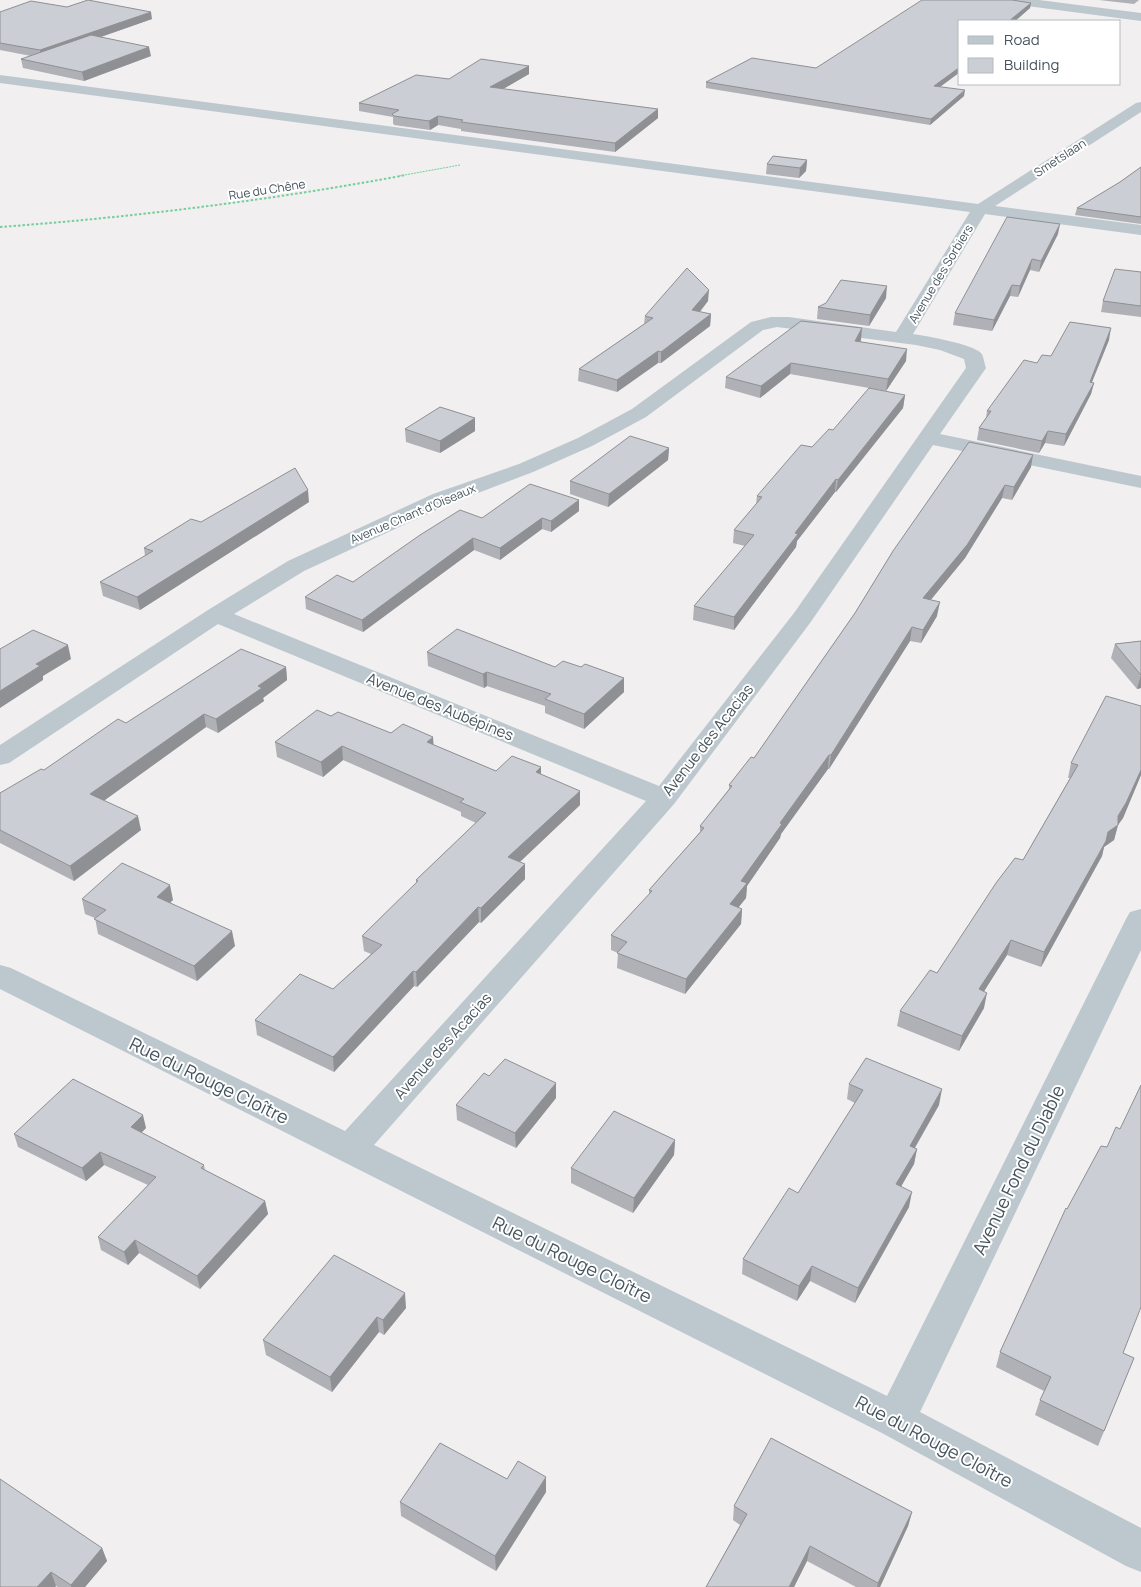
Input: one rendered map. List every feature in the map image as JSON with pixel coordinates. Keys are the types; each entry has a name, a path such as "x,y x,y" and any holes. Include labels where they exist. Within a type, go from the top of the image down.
{"street":[{"path":"1012,0 1064,3 1141,17"},
{"path":"0,79 1141,230"},
{"name":"Smetslaan","path":"980,209 1141,106"},
{"name":"Avenue des Sorbiers","path":"901,338 980,209"},
{"name":"Avenue Chant d'Oiseaux","path":"0,757 216,615 296,566 442,499 526,468 585,442 631,417 690,377 757,326 765,323 780,322 901,338"},
{"name":"Avenue des Acacias","path":"349,1150 664,798 802,618 976,368 973,356 959,350 901,338"},
{"path":"928,438 1141,482"},
{"name":"Avenue des Aubépines","path":"216,615 664,798"},
{"name":"Avenue Fond du Diable","path":"896,1420 1141,919"},
{"name":"Rue du Rouge Cloître","path":"0,976 896,1420 1141,1551"}],"path":[{"name":"Rue du Chêne","path":"0,227 163,213 252,202 468,164"}],"building":[{"path":"88,0 151,12 40,50 0,43 0,12 31,1 67,7"},
{"path":"922,0 1012,0 1031,3 1010,20 958,20 958,68 934,86 965,90 931,119 706,82 752,58 816,68"},
{"path":"91,35 149,47 82,72 21,59"},
{"path":"481,59 529,66 490,87 658,109 615,143 461,122 463,120 438,116 429,121 394,116 392,114 399,110 359,103 416,75 449,79"},
{"path":"773,156 807,160 800,168 767,164"},
{"path":"1141,167 1141,217 1077,208 1120,182"},
{"path":"1007,217 1060,224 1041,261 1032,259 1020,286 1012,285 994,320 955,313"},
{"path":"687,268 709,290 692,310 711,314 661,352 658,351 617,380 579,369 653,318 645,316"},
{"path":"1115,269 1141,272 1141,306 1103,301"},
{"path":"841,280 887,286 870,315 818,307 826,303"},
{"path":"801,321 862,328 855,341 907,349 888,379 791,363 761,386 726,377"},
{"path":"1070,322 1111,328 1090,382 1094,383 1066,434 1048,431 1042,441 979,428 991,411 987,411 1024,360 1037,363 1042,355 1051,356"},
{"path":"869,388 905,395 838,480 836,479 795,533 798,534 734,617 694,606 754,535 734,530 762,497 757,496 801,445 812,447 829,429 833,430"},
{"path":"440,407 475,418 440,441 405,429"},
{"path":"630,436 669,448 609,494 570,481"},
{"path":"969,442 1033,455 1014,487 1005,485 967,545 923,598 940,602 923,630 912,627 831,755 829,755 780,823 782,824 741,881 747,883 730,904 742,909 686,979 617,953 627,942 611,935 652,891 649,890 704,828 700,826 732,786 729,785 751,757 754,758 855,613 893,551"},
{"path":"295,468 308,490 137,597 100,582 153,551 144,548 191,519 201,522"},
{"path":"530,484 579,500 551,521 542,518 500,548 473,538 362,620 305,597 337,575 353,582 420,535 460,510 482,518"},
{"path":"457,629 555,667 563,661 581,667 585,664 624,678 584,714 545,699 551,694 487,672 483,674 427,652"},
{"path":"33,630 68,645 36,664 40,666 0,691 0,649"},
{"path":"1141,641 1141,675 1115,644"},
{"path":"241,649 286,667 258,686 262,688 216,719 204,714 90,794 138,816 70,866 0,830 0,793 41,769 44,770 118,719 126,723"},
{"path":"1106,696 1141,706 1141,770 1118,816 1118,825 1108,832 1106,841 1044,952 1011,940 979,989 987,993 962,1036 900,1011 930,970 937,973 996,883 1015,858 1023,860 1078,765 1071,763"},
{"path":"317,710 331,716 338,712 391,733 403,724 433,737 427,742 496,771 512,756 541,767 536,772 580,791 508,857 525,864 481,908 478,907 416,972 413,971 333,1057 255,1020 300,974 333,989 382,945 362,936 418,881 416,880 486,813 460,802 464,799 342,746 321,762 275,742"},
{"path":"122,863 170,885 157,897 232,931 194,966 94,919 106,910 82,899"},
{"path":"866,1058 942,1089 910,1146 917,1149 896,1184 912,1192 858,1288 812,1266 799,1286 743,1259 789,1188 798,1193 863,1090 849,1084"},
{"path":"505,1059 556,1083 515,1133 456,1105 484,1073 489,1076"},
{"path":"73,1079 143,1115 131,1127 204,1165 201,1168 265,1201 197,1276 135,1240 124,1252 98,1237 156,1177 100,1152 82,1168 14,1134"},
{"path":"1141,1085 1141,1307 1123,1353 1134,1358 1104,1431 1040,1400 1051,1377 1000,1352 1066,1208 1101,1146 1107,1147 1116,1127 1120,1129"},
{"path":"614,1111 675,1140 634,1198 571,1168"},
{"path":"334,1255 405,1293 383,1320 377,1317 330,1377 263,1340"},
{"path":"771,1438 912,1512 878,1583 810,1546 789,1587 706,1587 747,1514 734,1506"},
{"path":"440,1443 507,1479 518,1461 546,1477 495,1556 400,1502"},
{"path":"0,1479 102,1548 71,1585 51,1572 37,1587 0,1587"}]}
